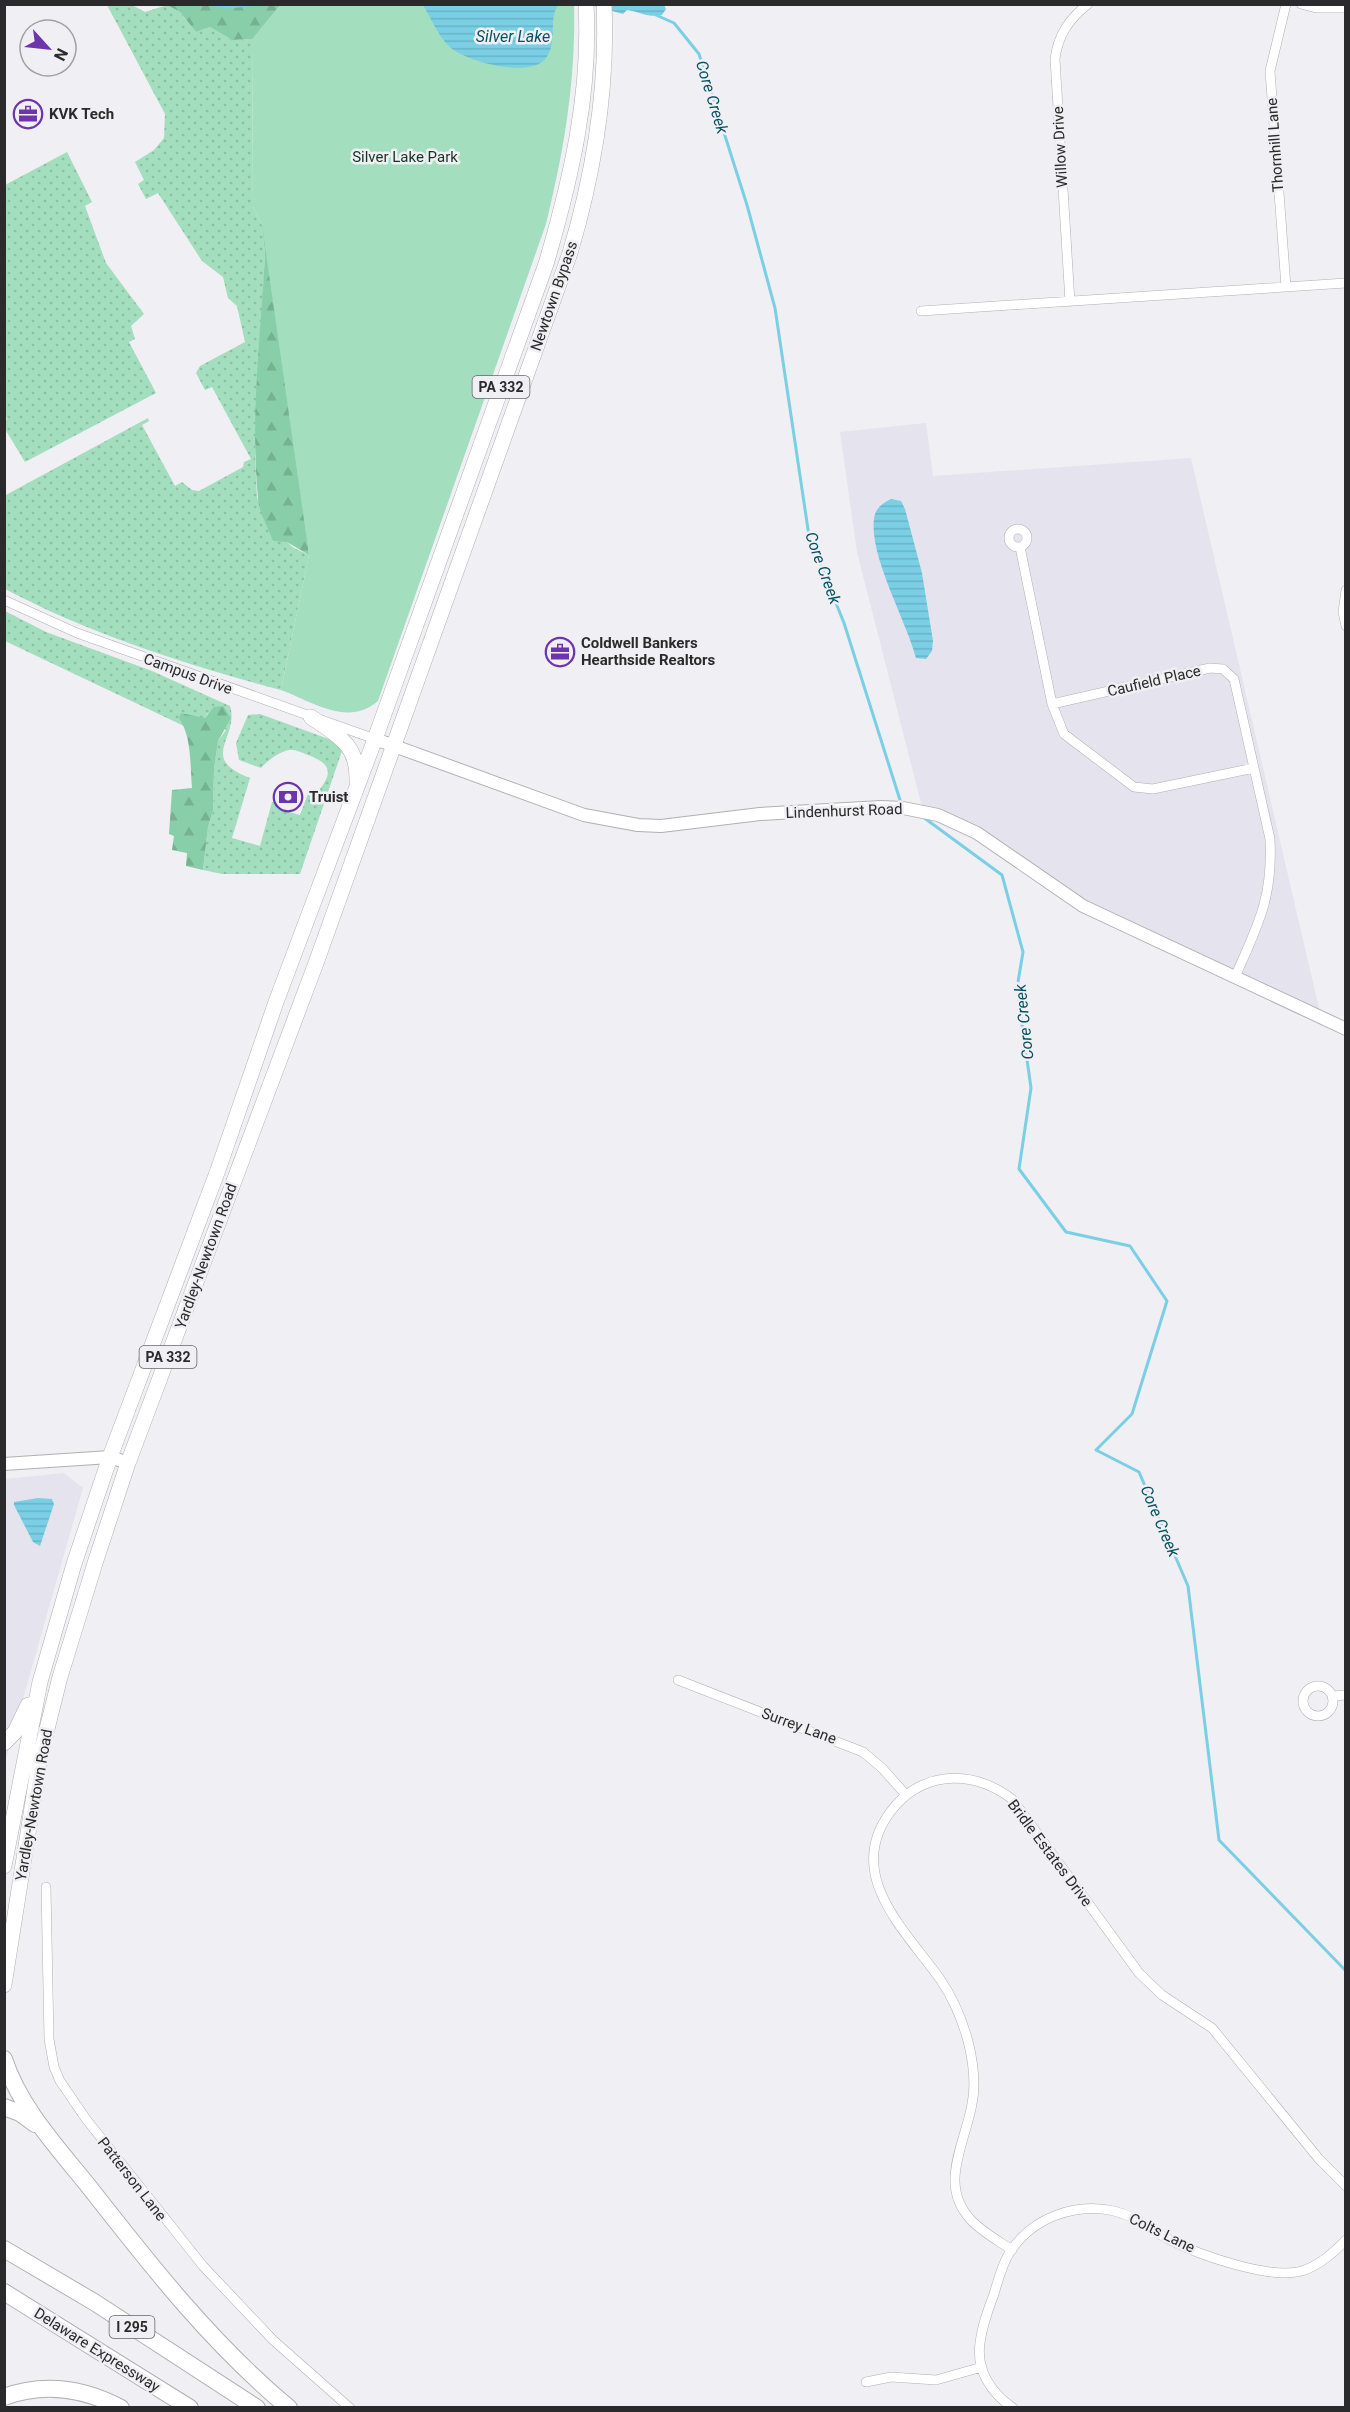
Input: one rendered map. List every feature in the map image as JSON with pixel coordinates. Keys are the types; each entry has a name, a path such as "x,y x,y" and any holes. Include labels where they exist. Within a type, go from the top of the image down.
{"highway":[{"name":"Newtown Bypass","path":"375,739 530,310 561,212 577,144 583,102 586,4"},
{"name":"Newtown Bypass","path":"393,746 545,325 582,210 601,112 605,34 604,4"},
{"path":"311,717 339,736 350,747 355,756 357,784"},
{"name":"Yardley-Newtown Road","path":"4,1866 40,1683 110,1457 218,1170 375,739"},
{"name":"Yardley-Newtown Road","path":"4,1985 40,1757 77,1618 128,1463 312,974 393,746"},
{"path":"4,1743 15,1732 27,1710 47,1636 62,1606"},
{"path":"4,1806 10,1837"},
{"path":"4,2059 24,2102 188,2310 247,2370 289,2408"},
{"path":"4,2107 20,2113 46,2132"},
{"name":"I 295","path":"4,2249 94,2302 257,2408"},
{"name":"Delaware Expressway","path":"9,2296 190,2408"},
{"path":"4,2397 32,2389 66,2389 86,2393 121,2408"}],"street":[{"name":"Willow Drive","path":"1070,302 1055,59 1060,35 1073,17 1088,4"},
{"name":"Thornhill Lane","path":"1286,4 1270,71 1286,287"},
{"path":"1301,4 1316,8 1346,8"},
{"path":"921,311 1346,283"},
{"path":"1020,548 1052,704 1064,734 1134,787 1153,789 1254,768"},
{"path":"1346,590 1343,612 1346,626"},
{"name":"Campus Drive","path":"4,600 77,633 375,739"},
{"name":"Caufield Place","path":"1052,704 1210,668 1222,669 1234,679 1270,839 1269,893 1262,917 1235,977"},
{"name":"Lindenhurst Road","path":"375,739 584,815 638,825 661,826 760,814 903,808 923,811 952,820 977,832 1083,906 1346,1029"},
{"path":"4,1464 110,1457 128,1463"},
{"name":"Surrey Lane","path":"678,1680 863,1752 882,1768 906,1796"},
{"path":"1333,1696 1346,1695"},
{"name":"Bridle Estates Drive","path":"1012,2250 972,2221 958,2201 954,2174 973,2094 969,2043 956,2006 886,1906 875,1877 878,1837 889,1814 906,1796 930,1782 960,1778 992,1786 1012,1799 1139,1973 1162,1995 1212,2028 1319,2159 1346,2186"},
{"name":"Patterson Lane","path":"46,1887 50,2052 60,2080 106,2145 203,2266 273,2340 350,2408"},
{"name":"Colts Lane","path":"1013,2408 990,2387 982,2367 980,2341 987,2314 1012,2250 1036,2226 1052,2217 1077,2209 1114,2211 1132,2217 1172,2241 1273,2272 1307,2269 1323,2260 1346,2240"},
{"path":"866,2382 891,2377 936,2380 982,2367"}],"shaded area":[{"path":"926,423 933,476 1191,458 1321,1017 1117,923 995,844 923,811 857,552 840,432"},
{"path":"64,1473 83,1488 5,1762 5,1479"}],"green space":[{"path":"107,5 132,5 145,12 167,5 180,12 196,32 210,27 232,40 252,39 253,207 262,225 265,254 255,456 257,497 267,525 294,548 309,555 281,690 140,647 71,620 5,589 4,496 148,418 149,421 142,425 175,486 182,482 192,490 199,491 243,467 244,462 251,459 212,387 205,390 196,373 200,366 245,342 237,306 228,298 223,277 202,261 158,193 146,199 138,184 144,180 135,162 154,150 164,138 165,114"},
{"path":"167,5 395,5 258,49 252,39 232,40 210,27 196,32 180,12"},
{"name":"Silver Lake Park","path":"280,5 574,5 573,61 568,115 546,224 378,701 355,712 330,710 281,690 309,555 262,225 253,207 252,39"},
{"path":"67,152 92,202 85,206 106,263 144,314 131,326 135,339 129,342 156,393 25,462 5,429 7,419 4,413 5,185"},
{"path":"262,225 278,226 309,555 287,542 273,541 259,504 255,437 265,254"},
{"path":"5,611 46,632 152,671 230,706 232,717 223,755 226,763 234,770 250,778 232,838 260,846 272,802 279,802 285,811 300,815 309,791 320,789 328,772 320,761 294,750 277,755 261,768 239,760 236,743 248,715 260,714 337,742 343,748 300,874 222,874 203,870 208,827 213,811 214,769 218,741 226,730 208,713 205,718 184,726 5,641"},
{"path":"223,706 231,718 218,741 214,769 213,811 208,827 203,870 186,866 187,853 172,850 174,836 169,834 172,790 192,788 188,743 179,718 181,713 205,718 214,707"}],"water":[{"name":"Silver Lake","path":"423,5 558,5 555,11 550,52 538,64 514,68 471,58 447,44"},
{"path":"590,5 664,5 666,9 662,15 653,16 627,10 623,14"},
{"path":"891,499 901,501 905,509 922,573 933,641 932,651 926,659 916,658 877,551 874,534 875,515 879,507"},
{"path":"38,1498 52,1499 54,1504 40,1546 33,1542 14,1505 14,1502"}],"waterway":[{"name":"Core Creek","path":"211,4 226,7 262,4"},
{"name":"Core Creek","path":"656,15 674,23 699,54 747,205 775,308 809,536 844,623 900,800 903,803"},
{"name":"Core Creek","path":"923,817 1002,875 1023,952 1017,988 1031,1088 1019,1169 1066,1232 1130,1246 1167,1301 1132,1414 1096,1450 1139,1472 1188,1586 1219,1840 1346,1971"}],"place":[{"name":"KVK Tech","path":"28,114"},
{"name":"Coldwell Bankers Hearthside Realtors","path":"560,652"},
{"name":"Truist","path":"288,797"}]}
